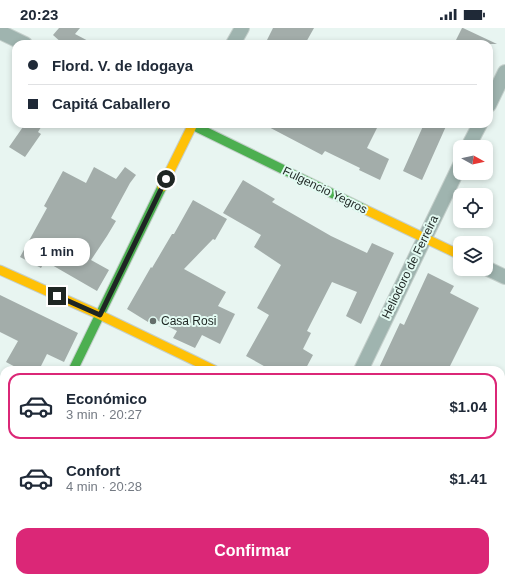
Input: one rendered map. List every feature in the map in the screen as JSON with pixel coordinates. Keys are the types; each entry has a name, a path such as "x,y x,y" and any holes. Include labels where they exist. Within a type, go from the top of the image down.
{"street":[{"path":"236,40 242,28"},
{"path":"0,32 17,40"},
{"path":"493,97 505,72"},
{"path":"75,366 190,128"},
{"name":"Fulgencio Yegros","path":"200,128 453,252"},
{"path":"472,140 478,128"},
{"name":"Heliodoro de Ferreira","path":"363,366 453,179"},
{"path":"0,270 100,315 206,366"},
{"path":"493,271 505,277"}],"building":[{"path":"59,28 80,28 75,34 86,40 59,40 53,35"},
{"path":"273,28 314,28 307,40 267,40"},
{"path":"463,28 488,40 456,40"},
{"path":"22,128 40,128 38,132 41,134 25,157 9,147"},
{"path":"271,128 377,128 367,148 389,159 380,180 359,170 360,168 325,151 322,155"},
{"path":"422,128 445,128 422,180 403,171"},
{"path":"94,167 116,179 125,167 136,175 111,218 116,221 91,260 109,270 97,291 45,261 41,268 20,257 47,208 44,206 63,171 86,183"},
{"path":"243,180 275,199 272,202 331,236 367,253 372,243 394,253 361,324 346,316 357,292 332,282 307,331 311,333 303,349 313,355 307,366 264,366 246,356 269,315 257,308 281,265 254,247 261,235 223,213"},
{"path":"193,200 227,219 215,240 213,239 184,269 226,292 218,306 235,314 220,344 202,335 195,348 173,338 177,331 151,317 148,322 127,309 151,267 152,268 172,234 174,234"},
{"path":"428,273 454,286 450,293 479,308 450,366 380,366 400,323 404,325"},
{"path":"0,295 78,333 64,362 47,354 41,366 14,366 6,362 18,341 0,332"}],"traffic: fast":[{"path":"198,128 364,209"},
{"path":"75,366 162,187"}],"traffic: slow":[{"path":"162,187 191,128"},
{"path":"364,209 453,252"},
{"path":"0,270 100,315 206,366"}],"place":[{"name":"Casa Rosi","path":"153,321"}],"route":[{"path":"57,296 100,315 166,179"}]}
